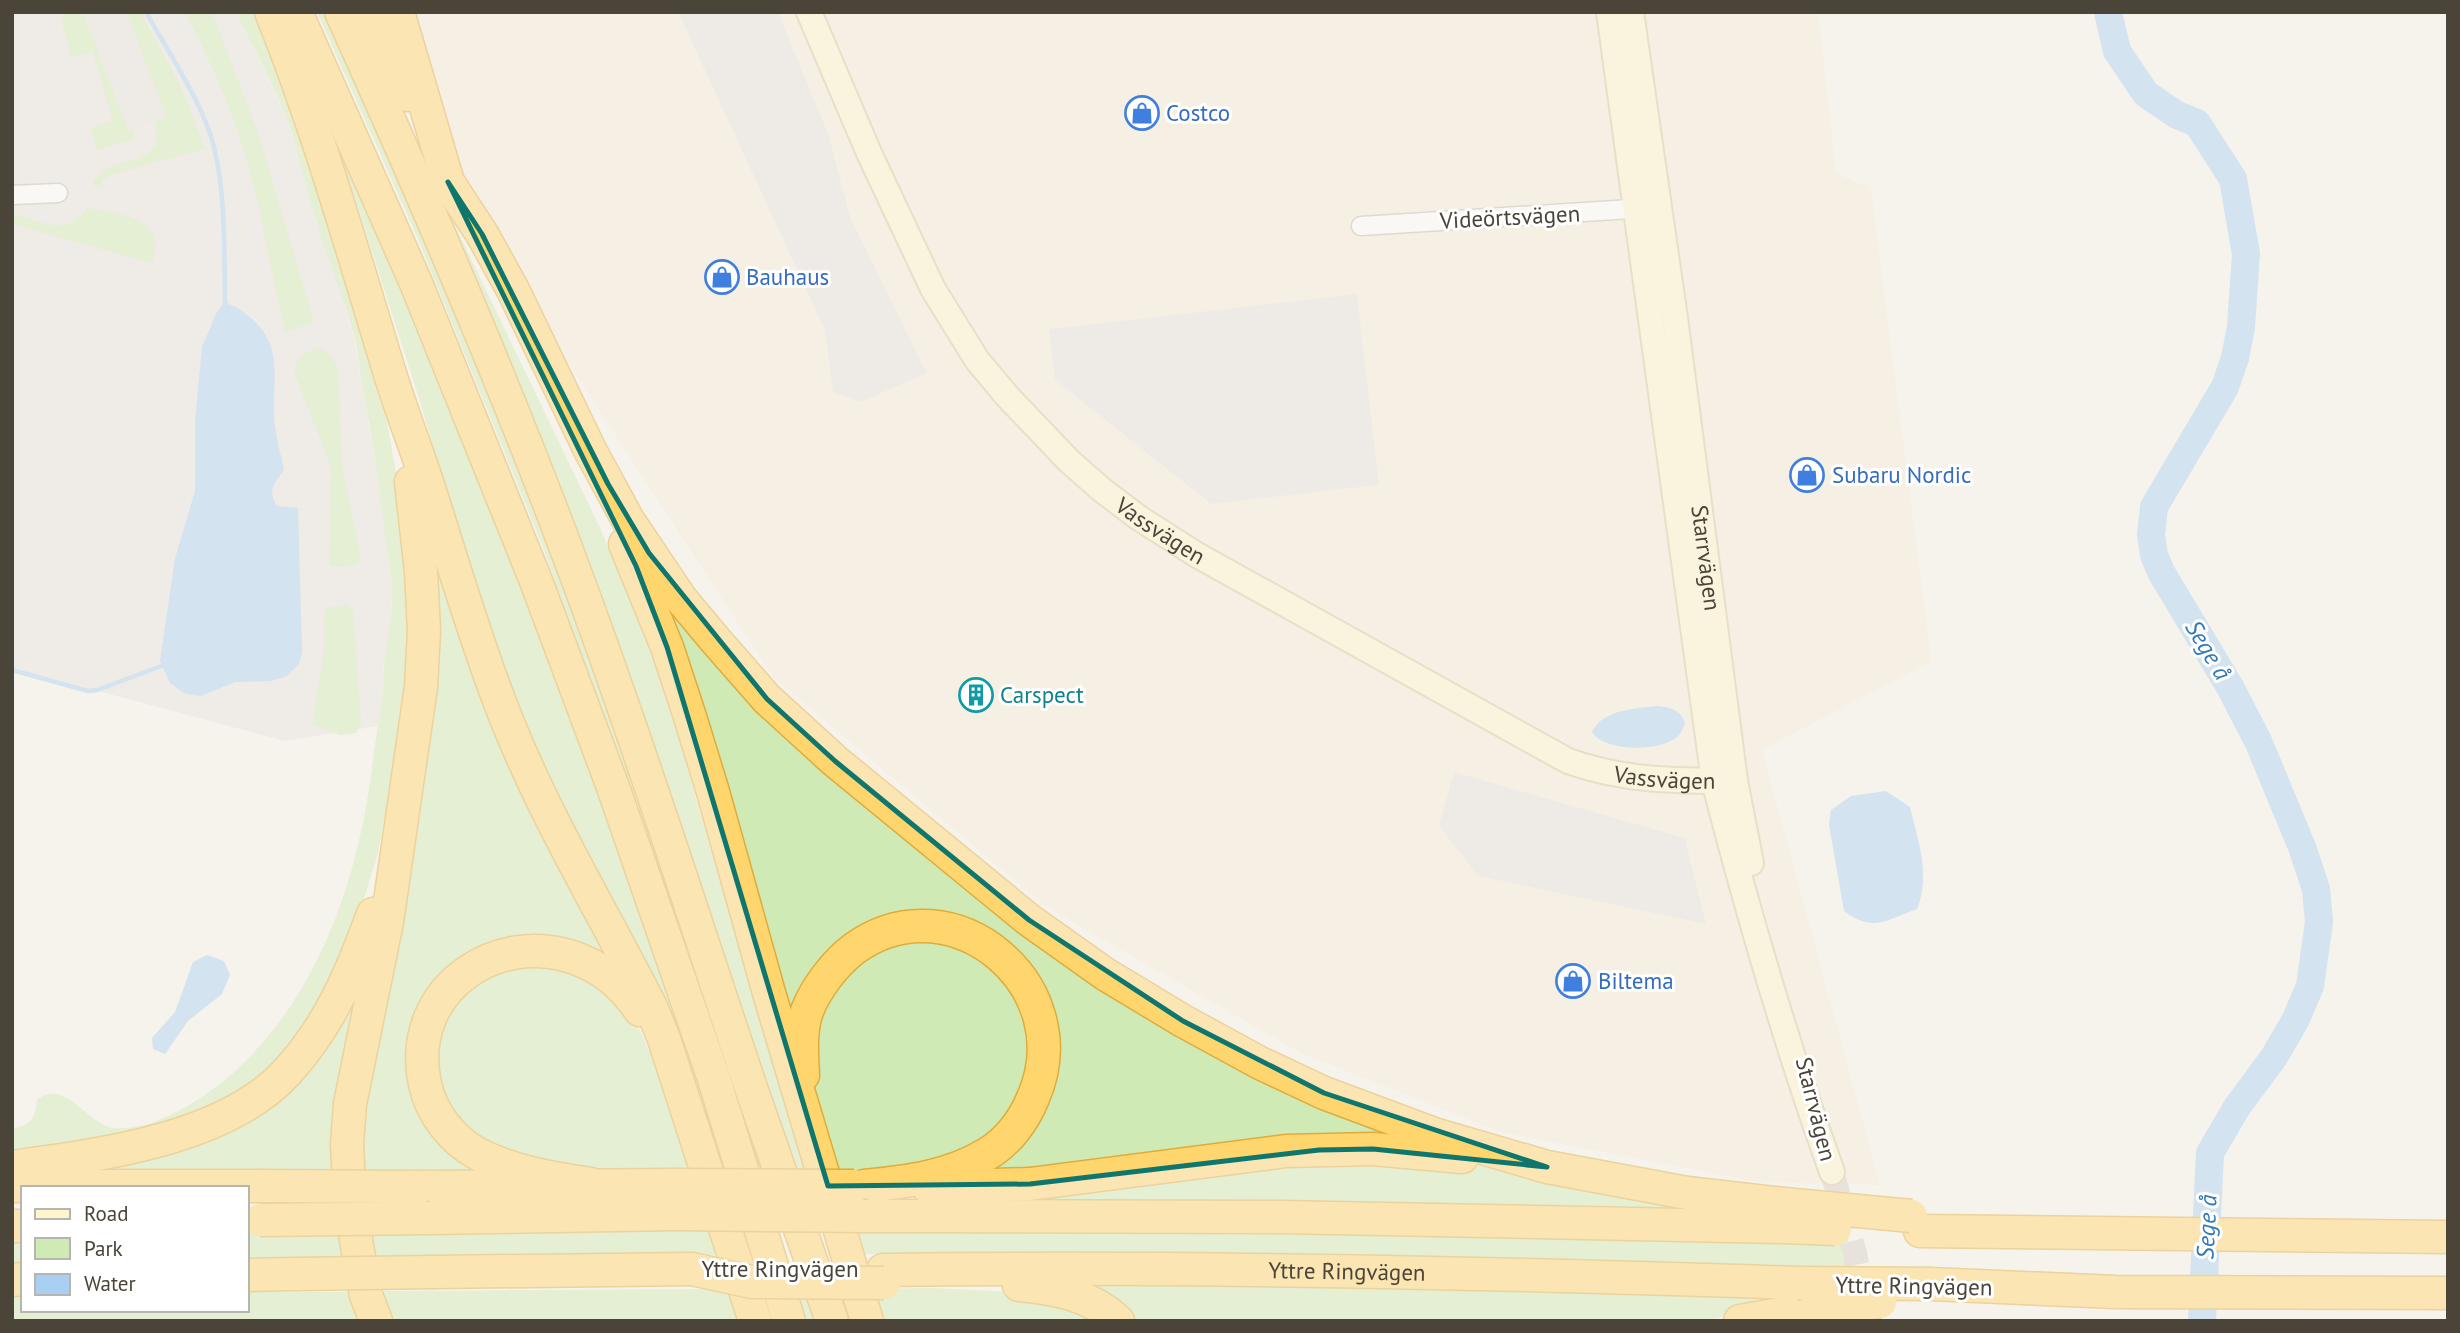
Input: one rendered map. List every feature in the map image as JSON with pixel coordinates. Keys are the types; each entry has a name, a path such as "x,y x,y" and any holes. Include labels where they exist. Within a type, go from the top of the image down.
{"highway":[{"path":"271,12 318,143 396,395 428,484 477,641 517,747 651,1007 755,1321"},
{"path":"296,12 416,283 536,581 613,787 709,1063 789,1321"},
{"path":"341,12 462,290 574,570 652,787 832,1321"},
{"path":"367,12 636,566 667,647 713,792 769,992 855,1197 867,1321"},
{"path":"398,12 449,182 482,233 537,337 608,484 649,553 681,599 767,699 902,818 1029,920 1105,974 1183,1021 1324,1094 1434,1134 1547,1167"},
{"path":"376,1321 366,1295 357,1246 350,1200 347,1144 350,1104 387,922 413,752 424,631 417,525 396,395"},
{"path":"12,1167 121,1150 175,1136 251,1101 285,1074 328,1018 347,982 397,843"},
{"path":"933,927 973,939 995,951 1016,970 1040,1012 1045,1054 1038,1088 1027,1113 1011,1134 989,1153 963,1167 855,1197 804,1079 802,1046 807,1013 837,964 864,942 899,929 933,927"},
{"path":"675,1200 546,1177 510,1167 477,1153 456,1138 438,1117 428,1098 422,1070 422,1037 433,1007 451,985 473,967 499,956 540,951 571,956 591,965 621,986 639,1009 684,1103"},
{"path":"855,1197 1030,1184 1246,1155 1373,1149 1547,1167 1687,1193 1780,1215"},
{"path":"12,1186 591,1184"},
{"path":"253,1220 430,1218 675,1200 855,1197 1281,1217 1780,1215 2114,1233 2448,1237"},
{"name":"Yttre Ringvägen","path":"248,1275 692,1269 884,1276 1020,1269 1554,1275 1806,1296"},
{"path":"884,1276 1058,1290 1083,1298 1108,1311 1118,1321"},
{"path":"1740,1321 1806,1296 1931,1292 2017,1297 2056,1290 2295,1294 2448,1293"}],"street":[{"name":"Vassvägen","path":"809,12 921,267 961,336 1014,405 1102,490 1197,555 1567,761 1627,778 1725,781"},
{"name":"Starrvägen","path":"1609,12 1647,208 1734,860 1806,1098 1832,1172 1749,856 1725,781"},
{"name":"Starrvägen","path":"1631,12 1647,208"},
{"path":"12,195 58,193"},
{"name":"Videörtsvägen","path":"1361,226 1647,208"}],"highlighted area":[{"path":"448,182 482,234 608,484 649,553 767,699 835,761 1029,920 1183,1021 1324,1093 1547,1167 1373,1149 1319,1150 1030,1184 828,1186 667,647 636,566"}],"shaded area":[{"path":"12,12 236,12 286,116 316,222 334,268 354,339 381,498 392,592 390,632 383,667 378,726 285,741 12,668"},
{"path":"83,12 126,12 166,117 129,131"},
{"path":"387,12 1818,12 1836,173 1871,189 1931,661 1762,750 1880,1185 1758,1182 1501,1132 1301,1053 1045,906 774,678 482,231"},
{"path":"678,12 778,12 829,136 850,217 927,373 861,402 833,392 825,330"},
{"path":"1357,294 1379,485 1211,504 1055,380 1049,329"},
{"path":"1454,772 1685,838 1706,924 1478,876 1439,826"}],"green space":[{"path":"65,12 83,12 129,131 135,129 133,139 97,150 91,128 113,121 93,52 71,57 61,18 66,16"},
{"path":"126,12 140,12 181,87 205,149 109,175 102,181 102,187 94,186 93,182 101,173 145,155 153,148 157,137 155,121 163,118 165,112"},
{"path":"185,12 212,12 258,133 314,322 286,332 259,207 242,145 221,87"},
{"path":"236,12 259,12 288,87 382,394 400,495 408,560 409,631 394,766 378,853 349,947 284,1062 199,1119 12,1159 12,1129 31,1120 37,1100 47,1094 67,1098 104,1125 129,1128 145,1125 177,1112 233,1073 264,1041 291,1005 314,967 347,884 368,796 383,691 392,591 376,466 357,351 286,116"},
{"path":"317,12 335,12 517,437 775,1173 755,1173 614,745 542,545 418,239"},
{"path":"324,111 404,274 542,623 729,1172 719,1173 534,756 467,563 419,398"},
{"path":"415,142 601,530 650,651 681,747 805,1175 794,1175"},
{"path":"87,208 124,215 142,222 156,241 152,263 12,224 12,214 44,224 62,225 71,223"},
{"path":"319,348 332,358 338,373 342,464 361,559 357,564 340,567 329,566 331,467 295,374 299,359"},
{"path":"429,531 620,975 506,944 412,1025 407,1059 410,1087 496,1171 363,1176 363,1116 420,818 434,715 436,681"},
{"path":"639,553 981,892 1438,1144 984,1179 1051,1073 1004,948 863,934 795,1054"},
{"path":"345,605 353,611 361,723 356,733 340,735 313,724 325,642 324,616 327,608"},
{"path":"937,937 1007,974 1037,1050 1008,1123 943,1165 839,1174 815,1094 810,1057 827,990 880,945"},
{"path":"362,962 339,1080 336,1180 12,1180 229,1120"},
{"path":"518,962 585,973 634,1018 662,1078 695,1172 624,1173 546,1167 462,1131 430,1065 456,992"},
{"path":"1285,1159 1442,1162 1488,1166 1748,1210 1364,1203 1037,1201 1035,1190"},
{"path":"712,1227 721,1255 375,1257 370,1230"},
{"path":"853,1227 1848,1239 1855,1268 860,1254"},
{"path":"344,1230 348,1258 248,1261 248,1232"},
{"path":"12,1239 21,1239 21,1269 12,1269"},
{"path":"1075,1283 1823,1295 1704,1321 1131,1321"},
{"path":"792,1288 811,1288 821,1321 802,1321"},
{"path":"932,1288 1035,1293 1103,1321 880,1321 870,1289"},
{"path":"730,1289 740,1321 392,1321 381,1291"},
{"path":"248,1292 356,1292 365,1321 12,1321 12,1295 21,1294 21,1312 248,1312"}],"water":[{"path":"223,303 239,309 260,327 273,353 275,427 284,470 275,483 272,496 277,506 298,508 302,652 299,664 287,676 271,681 235,682 201,696 184,693 170,683 160,661 175,559 195,491 195,422 202,347"},
{"path":"1657,706 1674,710 1685,723 1678,736 1669,742 1633,748 1608,743 1598,739 1592,732 1597,724 1612,714"},
{"path":"1886,791 1910,807 1922,858 1921,896 1917,909 1880,922 1863,922 1844,911 1829,825 1831,810 1851,796"},
{"path":"207,955 224,961 230,975 222,994 188,1021 165,1054 153,1049 152,1038 175,1012 193,962"}],"waterway":[{"path":"146,12 193,95 214,147 222,204 225,302 228,309"},
{"name":"Sege å","path":"2108,12 2117,51 2146,94 2177,115 2197,123 2233,179 2246,254 2241,327 2235,358 2225,387 2154,507 2151,535 2154,555 2161,572 2230,687 2258,741 2302,847 2316,889 2319,922 2310,986 2295,1021 2274,1057 2237,1107 2210,1153 2202,1321"},
{"path":"12,670 88,691 167,664"}],"tunnel":[{"path":"1832,1172 1855,1253 1867,1321"}],"place":[{"name":"Costco","path":"1142,113"},
{"name":"Bauhaus","path":"722,277"},
{"name":"Subaru Nordic","path":"1807,475"},
{"name":"Carspect","path":"976,695"},
{"name":"Biltema","path":"1573,981"}]}
